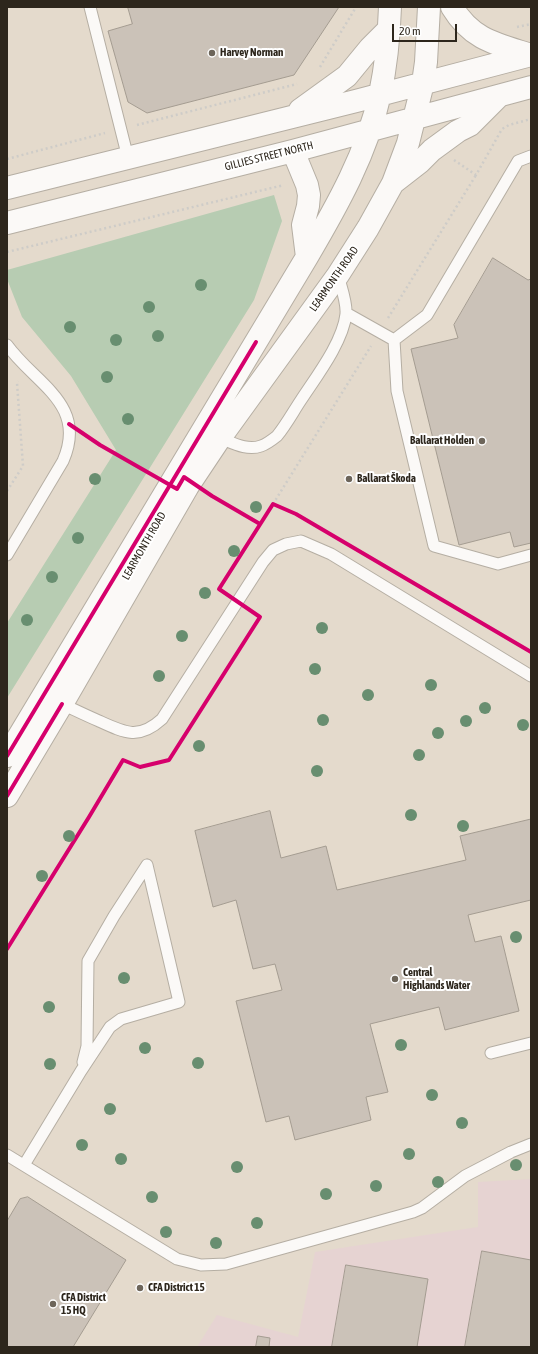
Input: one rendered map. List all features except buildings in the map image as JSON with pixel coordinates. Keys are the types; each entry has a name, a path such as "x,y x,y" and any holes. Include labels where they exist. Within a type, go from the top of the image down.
{"main road":[{"name":"LEARMONTH ROAD","path":"7,796 53,699 335,208 357,162 370,130 380,95 389,29 390,7"},
{"name":"LEARMONTH ROAD","path":"7,756 53,699 220,438 338,275 368,228 393,183 408,143 415,118 426,62 429,7"},
{"path":"452,7 467,26 483,39 531,55"},
{"path":"291,117 347,76 370,48 389,29"},
{"path":"7,188 380,95 531,55"},
{"name":"GILLIES STREET NORTH","path":"7,223 293,151 531,87"},
{"path":"393,183 420,162 432,150 458,131 470,125 501,96"},
{"path":"293,151 307,185 309,195 303,225 307,257"}],"lane":[{"path":"90,7 128,158"},
{"path":"394,340 427,316 518,161 531,156"},
{"path":"220,438 237,445 248,447 263,445 275,437 296,408 339,339 346,313 338,275"},
{"path":"346,313 394,340"},
{"path":"394,340 398,391 434,546 498,564 531,555"},
{"path":"7,345 19,360 58,399 67,417 69,431 67,449 63,461 7,555"},
{"path":"53,699 122,732 137,733 152,728 162,719 263,562 273,550 286,544 301,541 331,554 531,676"},
{"path":"24,1165 81,1071 110,1027 117,1021 128,1016 179,1002 147,865 114,916 88,961 86,1046 81,1071"},
{"path":"491,1053 531,1043"},
{"path":"7,1155 177,1259 201,1265 226,1264 413,1212 422,1208 465,1176 511,1152 531,1144"}],"path":[{"path":"316,74 356,7"},
{"path":"517,27 531,24"},
{"path":"7,159 304,82"},
{"path":"388,318 476,175 502,129 509,125 531,119"},
{"path":"453,159 476,175"},
{"path":"7,252 291,184"},
{"path":"268,510 375,341"},
{"path":"7,491 23,466 17,383 20,380 14,375"},
{"path":"273,504 279,506"}],"shaded area":[{"path":"531,1179 531,1347 197,1347 217,1315 298,1337 315,1252 478,1227 478,1182"}],"green space":[{"path":"274,195 282,221 254,300 7,698 7,623 116,450 71,376 22,317 7,279 7,270"}],"cycle path":[{"path":"7,756 256,342"},
{"path":"69,424 100,445 177,489 184,477 212,496 260,524"},
{"path":"7,949 123,760 140,767 169,760 260,617 219,589 273,504 296,514 531,652"},
{"path":"7,796 62,704"}],"place":[{"name":"Harvey Norman","path":"212,53"},
{"name":"Ballarat Holden","path":"482,441"},
{"name":"Ballarat Škoda","path":"349,479"},
{"name":"Central Highlands Water","path":"395,979"},
{"name":"CFA District 15","path":"140,1288"},
{"name":"CFA District 15 HQ","path":"53,1304"}]}
